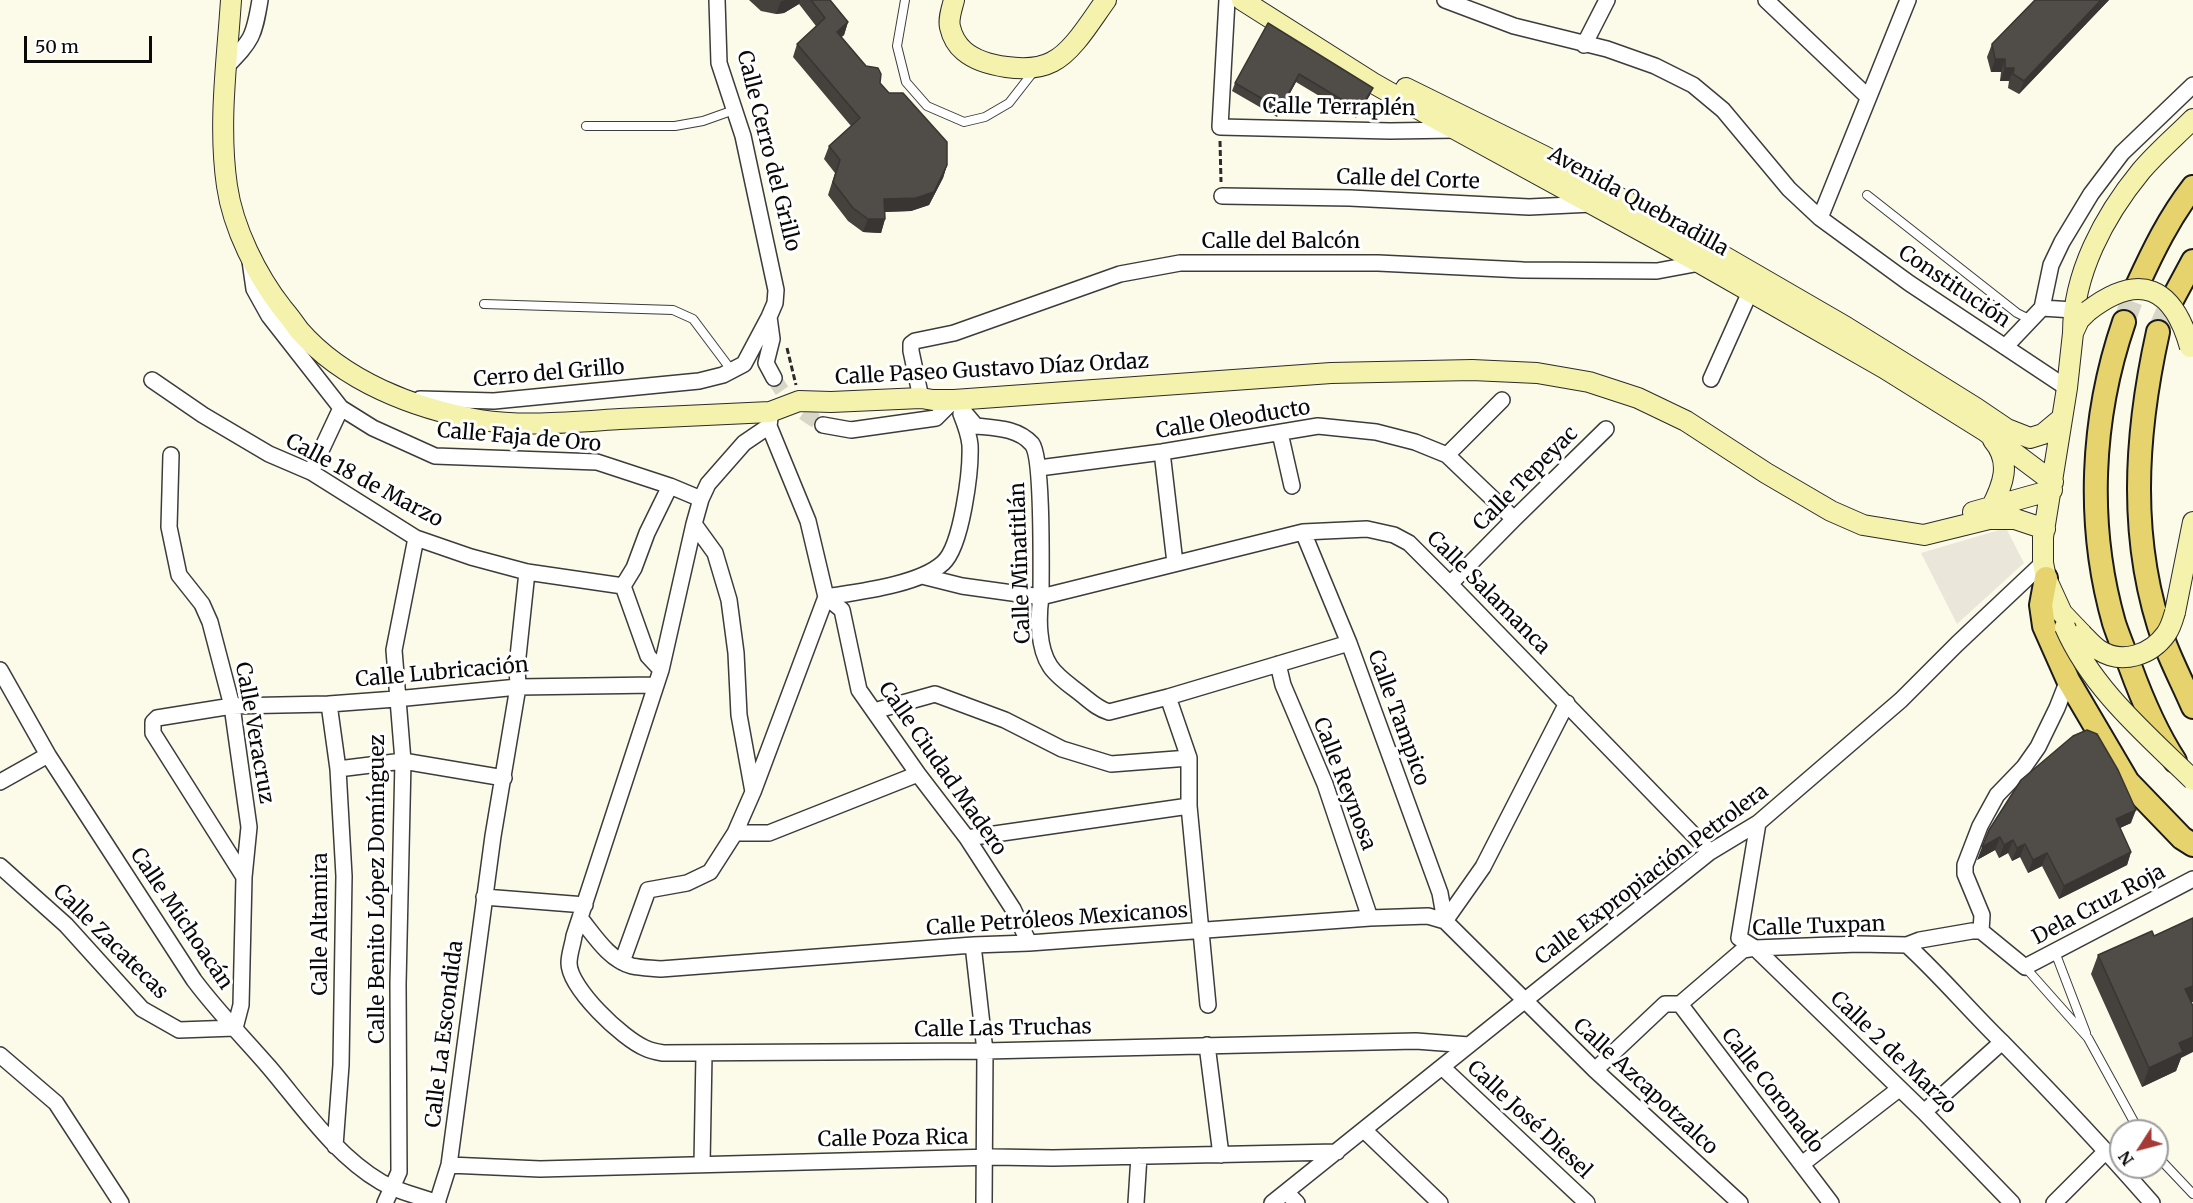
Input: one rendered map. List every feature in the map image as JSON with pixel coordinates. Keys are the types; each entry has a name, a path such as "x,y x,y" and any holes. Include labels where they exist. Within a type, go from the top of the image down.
{"main road":[{"name":"Calle Paseo Gustavo Díaz Ordaz","path":"231,0 223,138 227,186 232,207 249,253 273,297 300,332 333,360 353,373 402,398 432,409 472,418 513,422 770,419 799,401 921,398 954,400 1331,373 1473,370 1537,373 1588,382 1638,398 1686,421 1766,473 1831,511 1863,525 1924,535 1989,519 2015,519 2045,529"},
{"path":"954,0 949,24 962,50 972,57 992,64 1023,69 1037,68 1063,55 1106,0"},
{"name":"Avenida Quebradilla","path":"1242,0 1373,83 1456,130 1592,204 1704,255"},
{"name":"Avenida Quebradilla","path":"1263,0 1413,92 1534,152 1754,284 1984,431 2052,486"},
{"path":"2193,119 2141,171 2117,205 2085,266 2079,321 2073,333 2067,388 2045,529 2041,605 2044,626 2068,680 2128,782 2182,838 2193,845"},
{"path":"2138,286 2157,242 2181,202 2193,187"},
{"path":"2172,300 2193,261"},
{"name":"Avenida Quebradilla","path":"1754,284 1846,327 2007,429 2030,438 2043,434 2061,419"},
{"path":"2080,311 2129,290 2159,294 2178,314 2192,352"},
{"path":"2124,322 2113,354 2099,431 2095,494 2099,550 2115,624 2136,681 2154,723 2174,759 2193,782"},
{"path":"2158,332 2141,431 2139,531 2146,573 2165,643 2193,707"},
{"path":"1984,431 1995,443 2005,465 2001,489 1990,508"},
{"path":"1896,531 1916,521 1943,520 1990,508 2052,486"},
{"path":"2069,625 2105,652 2122,657 2145,652 2162,639 2168,632 2175,612 2193,522"},
{"path":"2044,571 2069,625 2074,649 2108,695 2193,782"}],"street":[{"path":"226,67 249,43 256,27 260,0"},
{"name":"Calle Cerro del Grillo","path":"717,0 719,63 745,147 774,281 775,303 744,364 732,371"},
{"path":"1220,127 1227,0"},
{"name":"Constitución","path":"1445,0 1514,26 1607,50 1655,66 1692,85 1723,110 1789,189 1820,218 1909,283 2067,388"},
{"path":"1584,45 1607,0"},
{"path":"1766,0 1868,97"},
{"path":"1820,218 1908,0"},
{"path":"2005,347 2037,314 2051,265 2091,194 2122,153 2193,85"},
{"name":"Calle Terraplén","path":"1220,127 1390,131 1456,130"},
{"name":"Calle del Corte","path":"1222,196 1350,198 1529,207 1592,204"},
{"name":"Calle Faja de Oro","path":"249,253 254,289 269,316 341,408 373,428 435,456 597,462 670,486 701,500"},
{"name":"Calle del Balcón","path":"921,398 911,351 911,345 915,341 954,333 1120,274 1180,263 1378,263 1523,270 1657,271 1704,255"},
{"path":"1712,379 1754,284"},
{"path":"2037,314 2080,311"},
{"path":"769,317 772,339 766,363 774,378"},
{"name":"Cerro del Grillo","path":"402,398 463,402 494,401 699,381 732,371"},
{"name":"Calle 18 de Marzo","path":"152,380 203,415 269,454 311,472 416,538 471,557 527,572 623,586"},
{"path":"770,419 744,443 708,484 701,500 658,677 583,911 606,949 622,962 648,890 687,883 710,872 735,833 753,792 826,597 886,587 922,576 944,563 954,542 967,501 970,445 968,432 954,400 936,418 851,430 823,425"},
{"name":"Calle Minatitlán","path":"954,400 976,426 1008,429 1034,447 1039,468 1041,597 1039,614 1043,651 1050,666 1069,685 1101,710 1109,712 1168,697 1348,643"},
{"path":"1447,455 1502,400"},
{"path":"311,472 341,408"},
{"name":"Calle Ciudad Madero","path":"770,419 808,521 826,597 842,610 857,684 918,774 967,838 1013,909 1029,943"},
{"name":"Calle Oleoducto","path":"1039,468 1162,452 1318,426 1376,432 1415,442 1447,455 1514,519"},
{"name":"Calle Tepeyac","path":"1450,584 1606,429"},
{"path":"1280,433 1292,486"},
{"path":"1162,452 1175,563"},
{"name":"Calle Veracruz","path":"171,456 168,527 179,575 202,604 210,622 232,706 249,827 244,878 241,1005 235,1028"},
{"path":"658,677 623,586 634,568 647,533 670,486"},
{"path":"694,524 715,553 729,600 736,653 739,715 753,792"},
{"name":"Calle Salamanca","path":"922,576 962,586 1041,597 1303,532 1367,529 1394,535 1409,543 1450,584 1710,852"},
{"name":"Calle Tampico","path":"1303,532 1348,643 1440,893 1445,921"},
{"name":"Calle Benito López Domínguez","path":"386,1203 399,1172 398,984 403,761 396,699 394,650 416,538"},
{"name":"Calle Expropiación Petrolera","path":"1272,1203 1292,1197 1337,1152 1522,1000 1710,852 1758,823 1901,700 1957,644 2044,571"},
{"name":"Calle La Escondida","path":"437,1203 447,1170 484,897 518,687 517,666 527,572"},
{"name":"Calle Reynosa","path":"1278,664 1283,685 1325,784 1370,918"},
{"name":"Calle Michoacán","path":"0,670 48,755 194,980 215,1008 235,1028 335,1146 358,1167 383,1183 437,1203"},
{"name":"Calle Lubricación","path":"244,878 153,733 153,722 157,718 232,706 329,704 658,677"},
{"path":"2025,967 1981,931 1982,915 1965,874 1965,865 1980,826 1997,795 2024,767 2038,747 2068,680"},
{"path":"874,711 935,694 1005,720 1062,749 1111,764 1189,758"},
{"path":"1168,697 1189,758 1189,806 1208,1005"},
{"path":"1522,1000 1445,921 1483,867 1567,703"},
{"name":"Calle Altamira","path":"329,704 338,769 344,899 341,1065 335,1146"},
{"path":"0,782 48,755"},
{"path":"338,769 403,761 504,778"},
{"path":"735,833 769,833 918,774"},
{"path":"967,838 1189,806"},
{"name":"Calle 2 de Marzo","path":"1758,823 1739,938 1755,948 1924,1112 2012,1203"},
{"name":"Calle Zacatecas","path":"0,866 66,925 142,1009 179,1030 235,1028"},
{"name":"Dela Cruz Roja","path":"2025,967 2193,879"},
{"path":"484,897 583,911"},
{"name":"Calle Las Truchas","path":"583,911 574,936 569,963 571,973 590,1004 617,1028 644,1048 663,1053 985,1051 1416,1041 1469,1045"},
{"name":"Calle Petróleos Mexicanos","path":"622,962 633,966 661,969 973,945 1202,932 1370,918 1428,916 1445,921"},
{"name":"Calle Tuxpan","path":"1595,1070 1665,1004 1680,1004 1743,950 1858,944 1907,945 1920,940 1981,931"},
{"path":"973,945 985,1051 984,1203"},
{"path":"1907,945 2039,1079 2152,1203"},
{"name":"Calle Azcapotzalco","path":"1522,1000 1740,1203"},
{"name":"Calle Coronado","path":"1680,1004 1831,1203"},
{"path":"1924,1112 2002,1042"},
{"path":"1207,1045 1221,1155"},
{"path":"702,1164 705,1054"},
{"path":"0,1055 56,1103 121,1203"},
{"name":"Calle José Diesel","path":"1442,1067 1587,1203"},
{"path":"1802,1164 1899,1089"},
{"path":"1364,1130 1440,1203"},
{"path":"2054,1203 2106,1151"},
{"name":"Calle Poza Rica","path":"447,1170 985,1157 1337,1152"},
{"path":"1136,1203 1139,1156"}],"lane":[{"path":"905,0 897,46 906,82 927,106 964,122 985,117 1009,102 1037,68"},
{"path":"586,126 675,126 703,121 735,110"},
{"path":"1867,195 2017,312 2037,314"},
{"path":"484,304 673,310 693,319 732,371"},
{"path":"2055,952 2088,1038 2132,1119"},
{"path":"2025,967 2088,1038"},
{"path":"2169,1169 2193,1194"}],"path":[{"path":"1220,127 1222,196"},
{"path":"785,342 799,401"}],"shaded area":[{"path":"2006,528 2024,563 1957,624 1921,553"}],"building":[{"path":"811,0 830,0 848,22 837,32 866,66 878,68 881,74 880,83 889,93 903,93 947,142 947,165 934,192 916,198 884,199 885,219 868,219 853,208 833,182 840,160 829,146 860,118 797,44 825,18"},
{"path":"2035,0 2101,0 2024,81 2013,74 2014,68 2005,68 2005,59 1995,59 1992,44"},
{"path":"1268,23 1373,88 1359,110 1299,74 1280,109 1235,83"},
{"path":"2087,730 2097,734 2118,770 2136,810 2116,819 2131,852 2064,886 2047,853 2033,860 2025,844 2017,848 2013,840 2004,845 2000,837 1982,847 1989,830 2021,780 2073,736"},
{"path":"2193,918 2193,986 2185,989 2193,1006 2193,1037 2179,1043 2183,1052 2149,1068 2098,955 2152,931 2154,936"}],"tunnel":[{"path":"2124,322 2137,286"},
{"path":"2158,332 2172,300"},
{"path":"774,378 795,406 823,425"}]}
